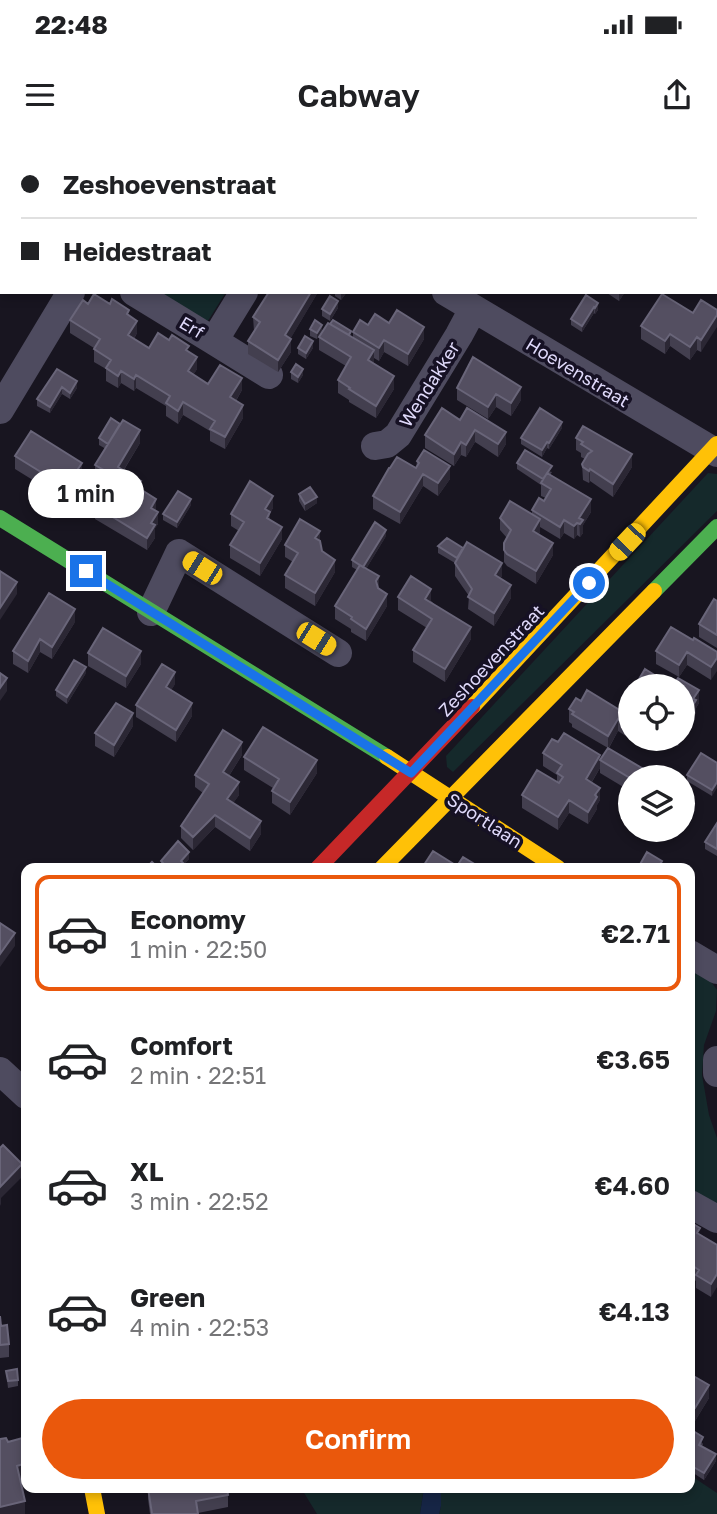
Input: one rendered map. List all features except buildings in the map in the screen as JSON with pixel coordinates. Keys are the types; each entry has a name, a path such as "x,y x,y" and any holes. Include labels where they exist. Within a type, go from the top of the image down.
{"street":[{"path":"0,410 70,294"},
{"name":"Erf","path":"137,294 269,375"},
{"name":"Erf","path":"214,341 243,294"},
{"name":"Hoevenstraat","path":"449,294 715,449"},
{"name":"Wendakker","path":"375,446 387,444 398,435 473,309"},
{"name":"Zeshoevenstraat","path":"323,863 715,449"},
{"name":"Sportlaan","path":"0,518 452,798 550,863"},
{"path":"387,863 717,527"},
{"path":"151,612 179,553 338,653"},
{"path":"695,957 717,970"},
{"path":"717,1060 717,1073"},
{"path":"0,1071 21,1090"},
{"path":"695,1207 717,1219"},
{"path":"93,1493 97,1514"}],"green space":[{"path":"151,294 225,294 206,324"},
{"path":"708,473 717,474 717,511 453,772 447,767 446,756"},
{"path":"695,971 710,980 717,990 716,1011 704,1045 702,1075 709,1115 717,1138 717,1206 695,1193"},
{"path":"695,1478 717,1493 717,1514 439,1514 441,1493 695,1493"},
{"path":"304,1493 423,1493 420,1514 317,1514"}],"water":[{"path":"423,1493 441,1493 439,1514 420,1514"}],"traffic: fast":[{"path":"0,518 387,757"},
{"path":"654,591 717,527"}],"traffic: slow":[{"path":"472,707 717,444"},
{"path":"387,863 654,591"},
{"path":"387,757 550,863"},
{"path":"93,1493 97,1514"}],"traffic: jam":[{"path":"323,863 472,707"}],"route":[{"path":"86,571 411,773 589,583"}]}
